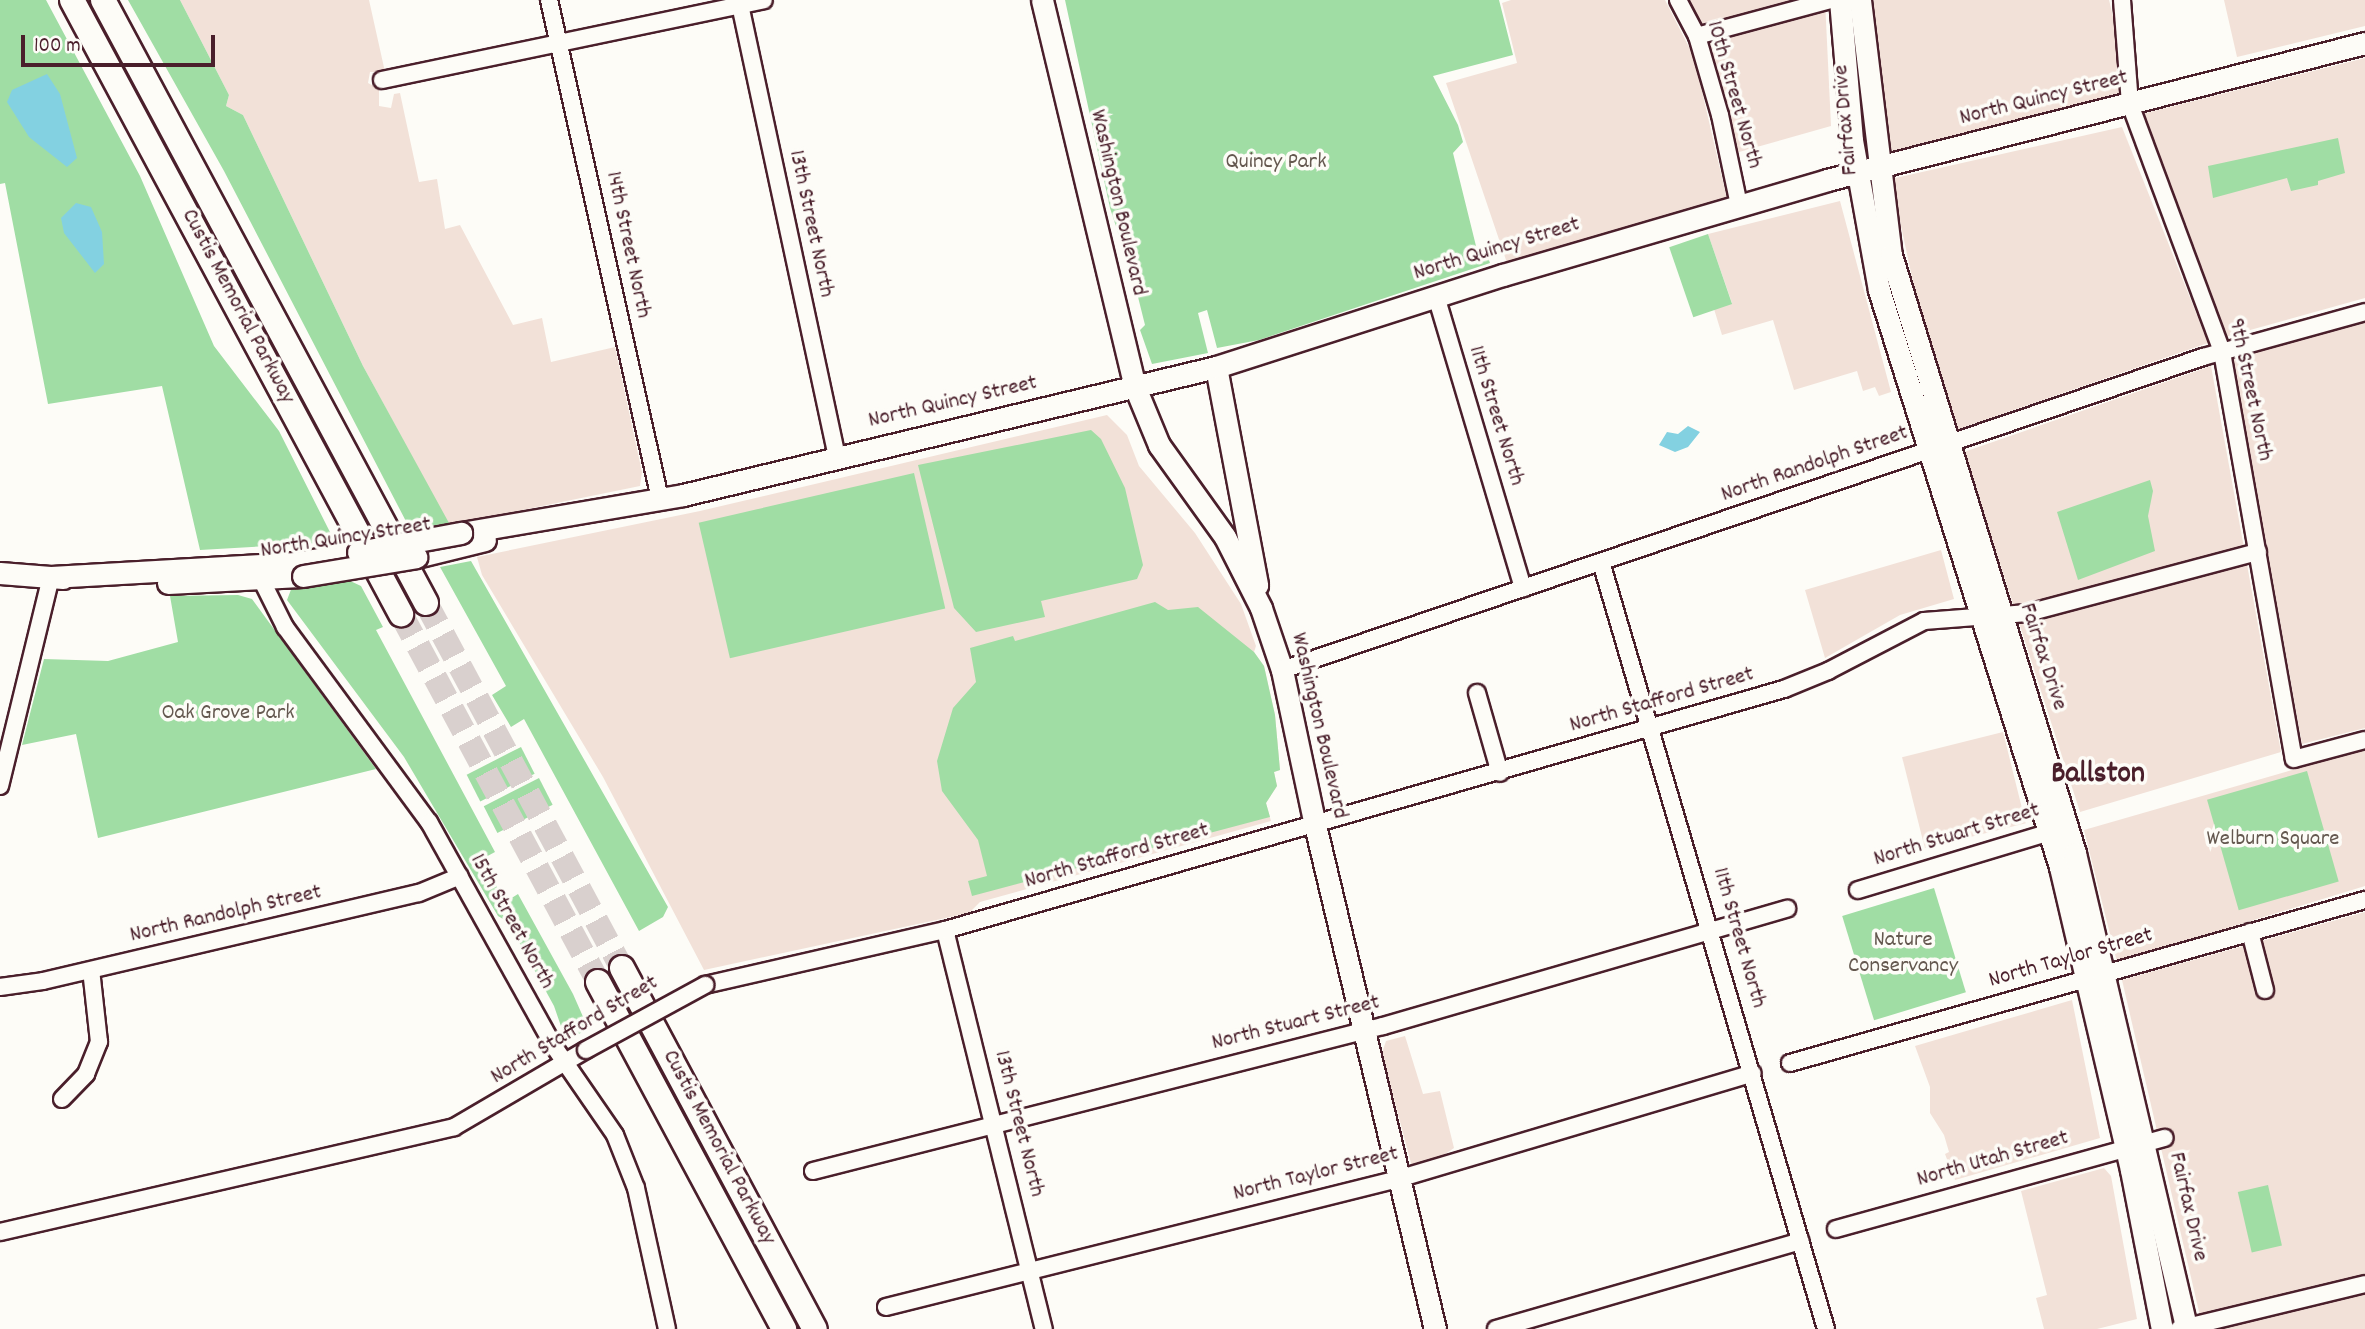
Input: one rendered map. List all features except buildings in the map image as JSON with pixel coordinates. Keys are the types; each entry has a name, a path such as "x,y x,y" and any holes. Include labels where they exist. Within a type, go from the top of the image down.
{"highway":[{"name":"Custis Memorial Parkway","path":"72,0 401,614"},
{"name":"Custis Memorial Parkway","path":"103,0 426,603"},
{"name":"Custis Memorial Parkway","path":"622,968 815,1329"},
{"name":"Custis Memorial Parkway","path":"598,982 784,1329"}],"main road":[{"name":"Washington Boulevard","path":"1042,0 1135,387 1159,445 1225,537 1261,608 1282,670 1315,825 1435,1329"},
{"name":"Fairfax Drive","path":"1840,0 1868,169 1939,447 2059,830 2096,976 2145,1142 2184,1328"},
{"name":"Fairfax Drive","path":"1860,0 1868,169"},
{"name":"North Quincy Street","path":"1,567 51,577 105,583 299,569 651,501 1216,367 1436,296 1739,205 1868,169 2365,43"},
{"path":"1216,367 1261,608"},
{"name":"Fairfax Drive","path":"2145,1142 2162,1329"}],"street":[{"name":"14th Street North","path":"549,0 651,501"},
{"path":"382,79 559,44 739,3 764,0"},
{"name":"10th Street North","path":"1678,0 1697,36 1720,114 1739,205"},
{"path":"1697,36 1830,0"},
{"name":"9th Street North","path":"2122,0 2130,104 2222,352 2294,759 2365,740"},
{"name":"13th Street North","path":"739,3 836,458"},
{"name":"11th Street North","path":"1436,296 1523,588"},
{"name":"North Randolph Street","path":"1282,670 2222,352 2365,312"},
{"name":"North Stafford Street","path":"0,1232 454,1127 660,1005 705,985 945,930 1500,773 1806,681 1912,625 1991,615 2107,595 2258,552"},
{"name":"11th Street North","path":"1601,562 1712,930 1826,1329"},
{"name":"15th Street North","path":"258,573 285,626 429,822 565,1062 597,1105 627,1160 667,1329"},
{"path":"0,786 4,752 51,577"},
{"path":"1477,693 1500,773"},
{"name":"North Stuart Street","path":"1858,890 2059,830"},
{"name":"North Randolph Street","path":"0,987 90,970 419,893 460,876"},
{"name":"North Taylor Street","path":"1790,1063 2365,900"},
{"name":"North Stuart Street","path":"813,1171 1363,1031 1787,909"},
{"name":"13th Street North","path":"945,930 1045,1329"},
{"path":"2250,932 2265,990"},
{"path":"62,1099 86,1074 99,1042 90,970"},
{"name":"North Taylor Street","path":"886,1307 1398,1179 1753,1073"},
{"name":"North Utah Street","path":"1836,1229 2145,1142"},
{"path":"1496,1329 1801,1241"},
{"path":"2184,1328 2365,1284"}],"shaded area":[{"path":"180,0 369,0 385,72 370,72 368,83 379,89 379,106 391,108 394,94 400,93 419,182 437,179 445,229 460,225 513,325 542,318 551,362 615,347 642,472 640,486 449,525 363,366 243,115 226,106 229,95"},
{"path":"1511,0 1665,0 1694,57 1727,199 1507,263 1446,83 1517,63 1502,3"},
{"path":"1686,0 1825,0 1831,126 1732,154"},
{"path":"1873,0 2109,0 2118,37 2120,95 1889,152"},
{"path":"2224,0 2365,0 2365,26 2237,57"},
{"path":"2365,58 2365,298 2225,337 2142,114"},
{"path":"2122,127 2208,343 1956,430 1916,296 1891,179"},
{"path":"1840,201 1891,392 1879,396 1875,387 1863,391 1857,371 1794,390 1773,320 1722,335 1714,309 1732,303 1708,234"},
{"path":"2365,322 2365,728 2302,744 2233,359"},
{"path":"2211,366 2281,752 2080,812 1964,452"},
{"path":"1107,415 1127,435 1139,466 1195,533 1241,604 1256,646 1254,652 1264,666 1275,715 1280,770 1274,772 1277,786 1266,803 1271,821 980,902 969,913 704,970 603,777 482,575 477,557 700,511"},
{"path":"1941,550 1954,599 1900,615 1825,658 1805,590"},
{"path":"2003,732 2026,823 1925,848 1902,757"},
{"path":"2365,749 2365,886 2117,962 2084,830"},
{"path":"2365,912 2365,1329 2203,1329 2122,980"},
{"path":"2072,1000 2100,1138 1955,1180 1945,1154 1949,1152 1944,1135 1930,1113 1930,1087 1915,1046"},
{"path":"1405,1036 1423,1094 1440,1091 1454,1148 1435,1161 1412,1167 1382,1053 1386,1041"},
{"path":"2104,1168 2111,1176 2137,1319 2097,1329 2044,1329 2036,1298 2047,1295 2021,1191"}],"green space":[{"path":"0,0 46,0 140,176 214,346 279,431 335,542 200,550 162,386 48,404 5,183 0,184"},
{"path":"128,0 180,0 229,95 226,106 243,115 363,366 449,523 410,529 224,171"},
{"name":"Quincy Park","path":"1065,0 1499,0 1513,55 1433,76 1458,125 1463,142 1453,153 1477,250 1485,249 1490,263 1259,340 1217,348 1207,310 1198,313 1208,353 1152,364 1140,330 1145,325 1135,285 1110,208"},
{"path":"2338,138 2345,173 2318,181 2318,185 2291,191 2287,178 2213,198 2208,166"},
{"path":"1708,234 1732,304 1693,317 1669,247"},
{"path":"1091,430 1101,439 1125,488 1143,565 1137,579 1041,601 1045,617 976,632 954,608 918,465"},
{"path":"914,473 945,608 730,658 699,523"},
{"path":"2150,480 2153,491 2148,516 2155,551 2078,580 2057,512"},
{"path":"471,561 668,907 663,917 639,931 524,719 511,727 492,695 506,686 440,567"},
{"path":"346,579 361,586 383,627 376,630 495,852 482,859 505,902 518,894 573,994 588,1028 573,1038 563,1032 554,1006 508,922 498,916 404,757 287,600 292,587"},
{"name":"Oak Grove Park","path":"238,595 252,599 376,769 98,838 76,734 22,745 44,659 108,661 178,642 170,596"},
{"path":"1155,602 1168,610 1198,607 1254,652 1264,666 1275,715 1280,770 1274,772 1277,786 1266,803 1270,817 972,896 968,881 987,876 978,840 942,791 937,761 953,708 976,682 970,648 1013,636 1015,641"},
{"path":"521,747 535,774 480,801 467,775"},
{"name":"Welburn Square","path":"2307,771 2339,882 2239,910 2207,800"},
{"path":"539,778 553,805 497,833 484,806"},
{"name":"Nature Conservancy","path":"1934,888 1966,992 1874,1020 1842,916"},
{"path":"2268,1185 2282,1245 2252,1252 2238,1192"}],"water":[{"path":"47,74 60,94 77,158 67,167 29,137 7,102 12,90"},
{"path":"76,203 91,207 102,232 104,264 95,273 64,233 61,218"},
{"path":"1688,426 1700,432 1688,447 1675,452 1659,445 1667,432 1678,434"}],"tunnel":[{"path":"426,603 622,968"},
{"path":"401,614 598,982"}],"district":[{"name":"Ballston","path":"2098,776"}]}
